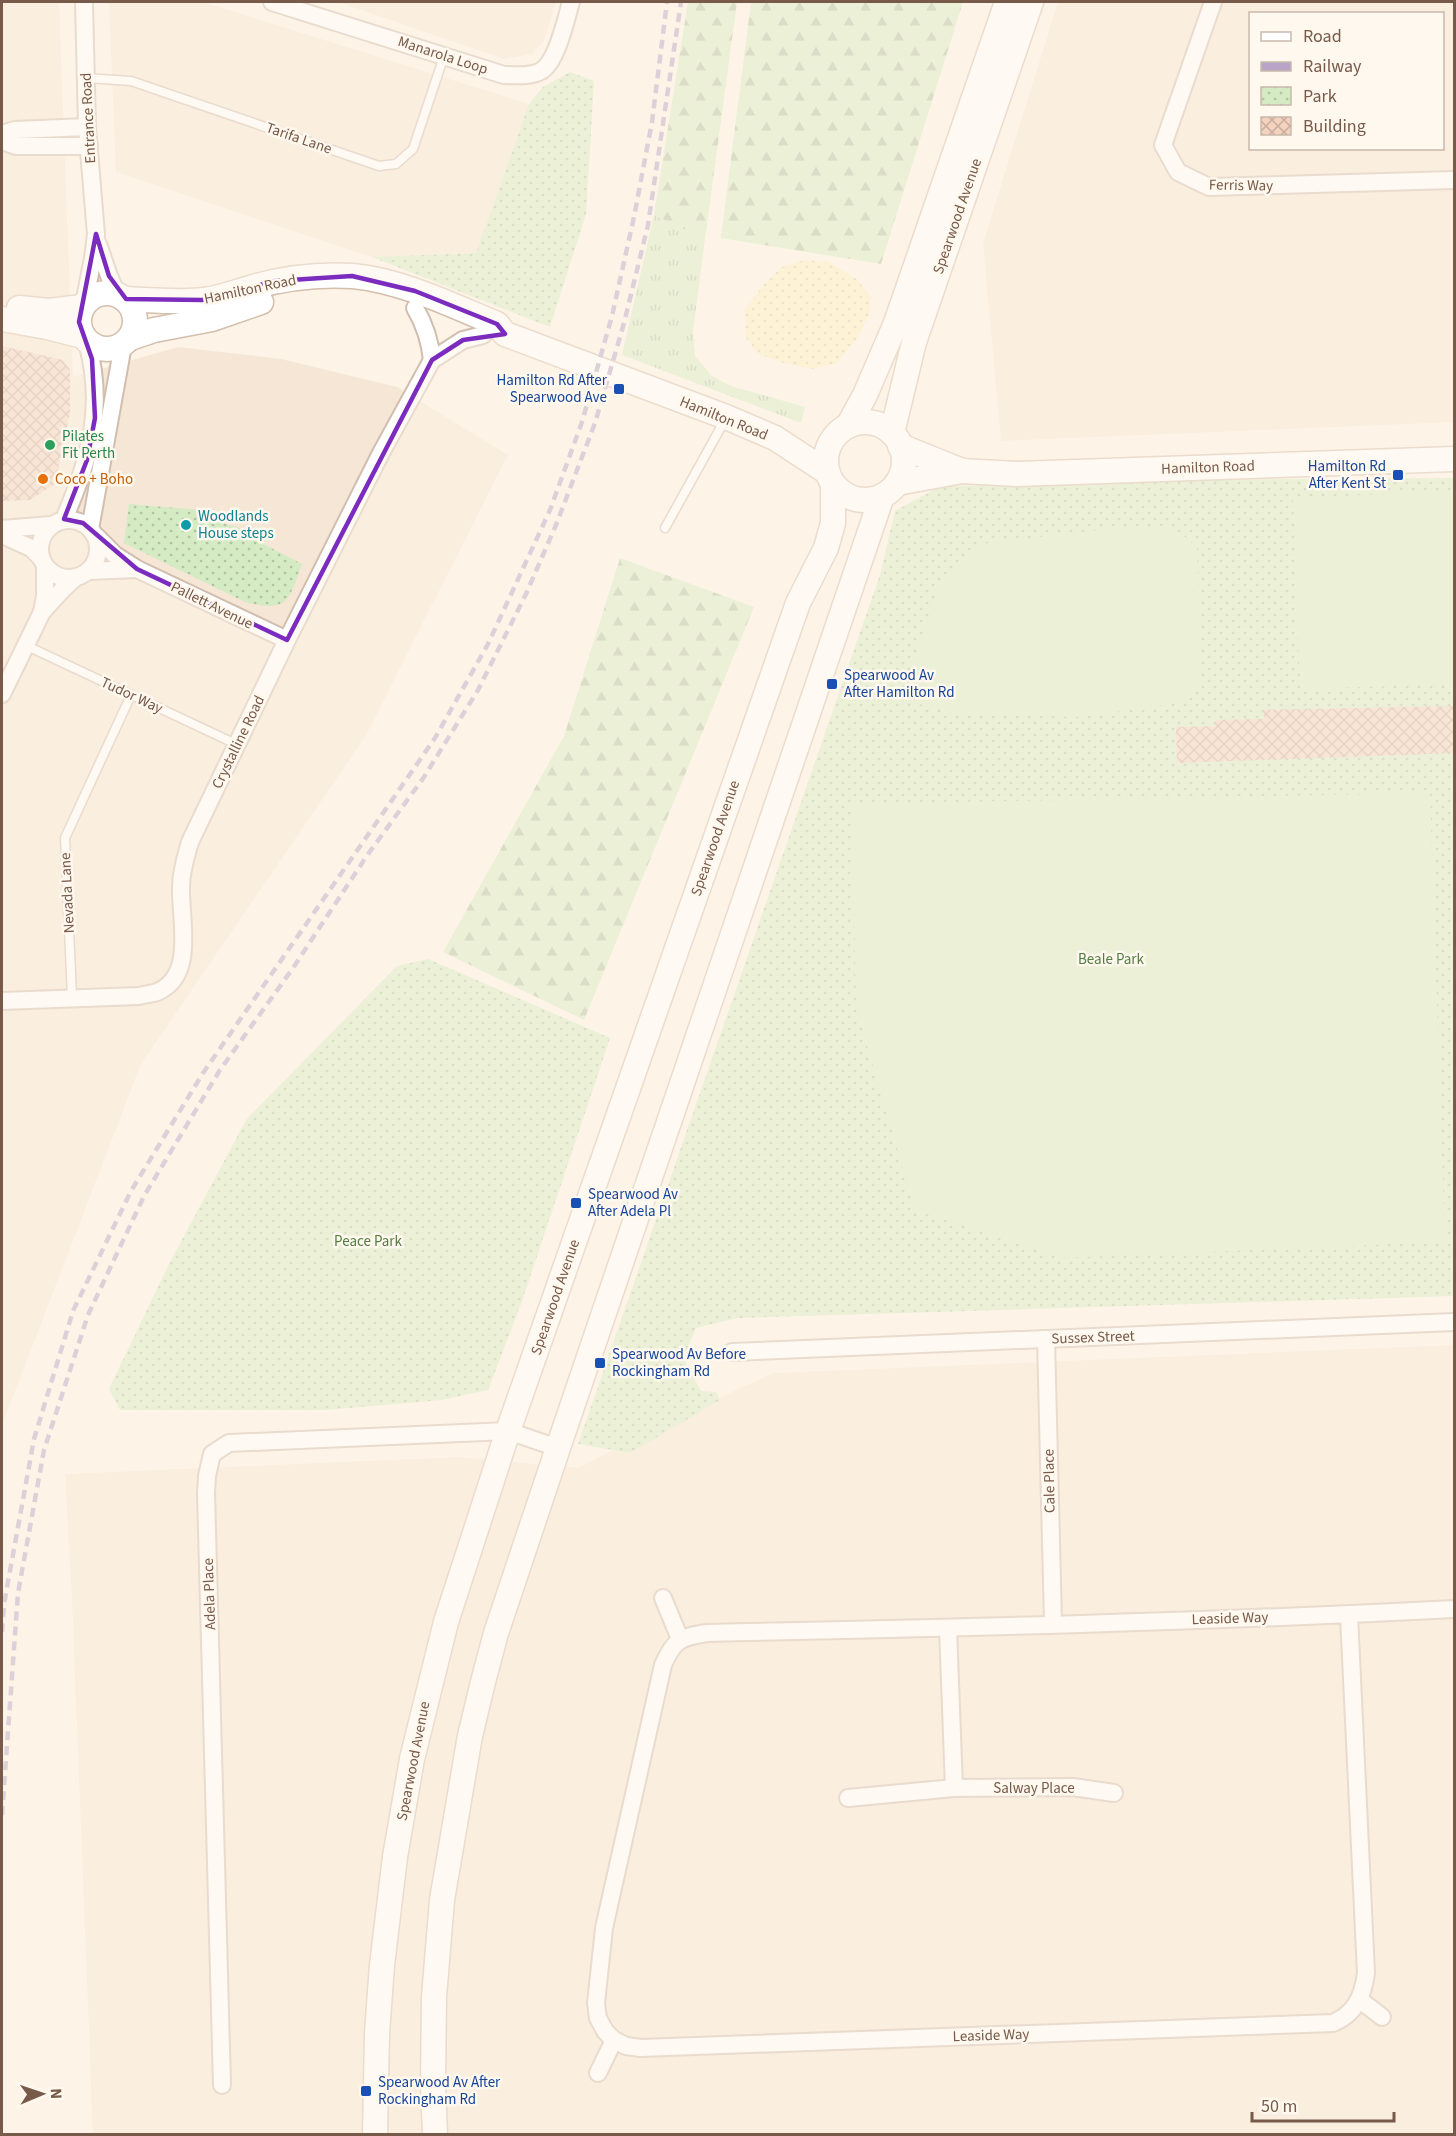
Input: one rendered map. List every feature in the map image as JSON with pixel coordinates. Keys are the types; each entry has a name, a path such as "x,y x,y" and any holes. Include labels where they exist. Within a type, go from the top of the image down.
{"main road":[{"name":"Spearwood Avenue","path":"840,433 865,395 896,323 1007,2"},
{"name":"Spearwood Avenue","path":"896,440 914,342 1030,2"},
{"name":"Hamilton Road","path":"122,297 202,300 227,296 275,281 352,276 415,291 497,324 494,334"},
{"name":"Hamilton Road","path":"127,342 154,330 212,319 275,297 304,292 339,291 362,294 415,308 494,334 726,417 775,438 830,478"},
{"path":"2,305 39,311 83,305 99,294 122,297 131,305 136,322 127,342 116,348 101,349 85,339 47,327 2,319"},
{"path":"83,305 79,322 85,339"},
{"path":"435,2134 434,1997 442,1900 470,1736 491,1652 558,1448 889,490 902,472 903,459 896,440 883,427 872,423 860,423 840,433 827,451 830,478 841,492 850,497 872,500 889,490"},
{"name":"Hamilton Road","path":"775,438 840,433"},
{"name":"Hamilton Road","path":"896,440 962,471"},
{"name":"Hamilton Road","path":"889,490 962,471 1017,474 1455,459"},
{"name":"Spearwood Avenue","path":"375,2134 377,2033 382,1965 395,1857 412,1759 446,1622 508,1431 798,603 826,548 833,523 830,478"}],"street":[{"name":"Entrance Road","path":"83,305 96,234 87,127 84,2"},
{"name":"Manarola Loop","path":"272,2 504,75 525,75 542,70 553,56 571,2"},
{"name":"Ferris Way","path":"1213,2 1164,144 1178,172 1209,187 1455,180"},
{"path":"2,134 15,130 87,127"},
{"path":"2,141 16,146 89,146"},
{"name":"Entrance Road","path":"96,234 106,268 122,297"},
{"path":"415,308 430,341 432,360"},
{"name":"Crystalline Road","path":"2,1001 139,996 157,992 170,983 179,971 183,957 181,885 190,842 287,640 376,463 432,360 463,340 494,334"},
{"path":"42,612 43,562 39,548 41,538 58,522 87,460 95,418 92,359 85,339"},
{"path":"2,694 42,612 63,589 82,574 98,555 98,546 93,533 127,342"},
{"path":"2,529 74,519 93,533"},
{"name":"Pallett Avenue","path":"93,533 115,555 137,569 287,640"},
{"path":"2,535 31,548 53,574 62,578 82,574"},
{"name":"Pallett Avenue","path":"82,574 137,569"},
{"name":"Sussex Street","path":"732,1352 1455,1322"},
{"name":"Cale Place","path":"1046,1339 1053,1623"},
{"name":"Adela Place","path":"222,2085 206,1493 212,1454 230,1443 508,1431 558,1448"},
{"path":"598,2073 614,2040 605,2031 598,2018 596,2003 604,1928 663,1665 670,1650 680,1639 663,1598"},
{"name":"Leaside Way","path":"680,1639 707,1633 948,1628 1349,1615 1455,1609"},
{"path":"1349,1615 1366,1973 1360,2000 1382,2017"},
{"path":"948,1628 954,1788"},
{"name":"Salway Place","path":"848,1798 954,1788 1073,1787 1114,1793"},
{"name":"Leaside Way","path":"614,2040 626,2046 647,2047 1333,2023 1342,2019 1360,2000"}],"lane":[{"name":"Tarifa Lane","path":"86,78 131,81 379,166 396,164 412,149 444,56"},
{"path":"664,528 726,417"},
{"name":"Tudor Way","path":"25,645 238,745"},
{"name":"Nevada Lane","path":"72,997 65,838 68,827 131,695"}],"highlighted area":[{"path":"96,234 109,276 126,299 202,300 275,281 352,276 415,291 497,324 505,334 463,340 432,360 287,640 137,569 83,523 64,519 87,460 95,418 92,359 79,322"}],"shaded area":[{"path":"2,2 59,2 73,377 178,347 281,359 397,387 508,455 365,737 141,1064 2,1425"},
{"path":"109,2 203,2 529,104 476,253 372,257 116,172"},
{"path":"338,2 556,2 544,41 531,54 504,59"},
{"path":"1058,2 1454,2 1454,422 1001,441 983,243"},
{"path":"1454,1345 1454,2134 93,2134 65,1474 459,1457 579,1468 652,1429 773,1373"}],"green space":[{"path":"688,2 737,2 705,239 654,215"},
{"path":"751,2 963,2 881,264 721,238"},
{"path":"570,72 594,81 586,214 550,327 372,257 476,253 529,104 543,87"},
{"path":"654,215 705,239 693,331 695,356 712,376 731,386 805,407 801,423 622,355"},
{"name":"Beale Park","path":"1454,478 1454,1296 737,1318 696,1328 683,1358 701,1391 716,1392 720,1400 630,1453 578,1444 880,575 895,511 941,486 1274,479"},
{"path":"1454,491 1454,684 1300,689 1293,498"},
{"path":"129,504 224,512 225,524 240,528 240,532 302,564 289,595 279,605 245,602 124,543"},
{"path":"1171,525 1197,547 1201,684 1180,703 1080,717 959,714 915,703 913,666 940,580 981,544 1088,531"},
{"path":"620,558 754,607 584,1020 443,952 564,736"},
{"path":"1430,793 1445,1242 1062,1258 915,1210 856,1008 852,804"},
{"name":"Peace Park","path":"428,959 610,1038 521,1304 488,1390 441,1400 326,1410 120,1410 109,1389 169,1264 246,1120 397,966"}],"sand":[{"path":"804,260 828,262 857,279 870,296 870,312 858,337 837,363 812,369 783,363 758,354 746,338 745,309 766,282 782,267"}],"building":[{"path":"2,346 63,360 70,370 70,413 55,484 30,500 2,501"},
{"path":"1455,706 1455,753 1177,763 1176,727 1215,726 1215,720 1264,719 1264,710"}],"railway":[{"path":"2,1632 4,1604 34,1439 73,1311 131,1191 203,1073 435,738 488,644 550,510 582,422 612,316 652,122 667,2"},
{"path":"2,1815 18,1593 44,1450 88,1315 144,1196 220,1070 293,968 366,857 424,777 478,690 526,594 556,525 595,423 624,323 648,225 681,2"}],"place":[{"name":"Hamilton Rd After Spearwood Ave","path":"619,389"},
{"name":"Pilates Fit Perth","path":"50,445"},
{"name":"Hamilton Rd After Kent St","path":"1398,475"},
{"name":"Coco + Boho","path":"43,479"},
{"name":"Woodlands House steps","path":"186,525"},
{"name":"Spearwood Av After Hamilton Rd","path":"832,684"},
{"name":"Spearwood Av After Adela Pl","path":"576,1203"},
{"name":"Spearwood Av Before Rockingham Rd","path":"600,1363"},
{"name":"Spearwood Av After Rockingham Rd","path":"366,2091"}]}
